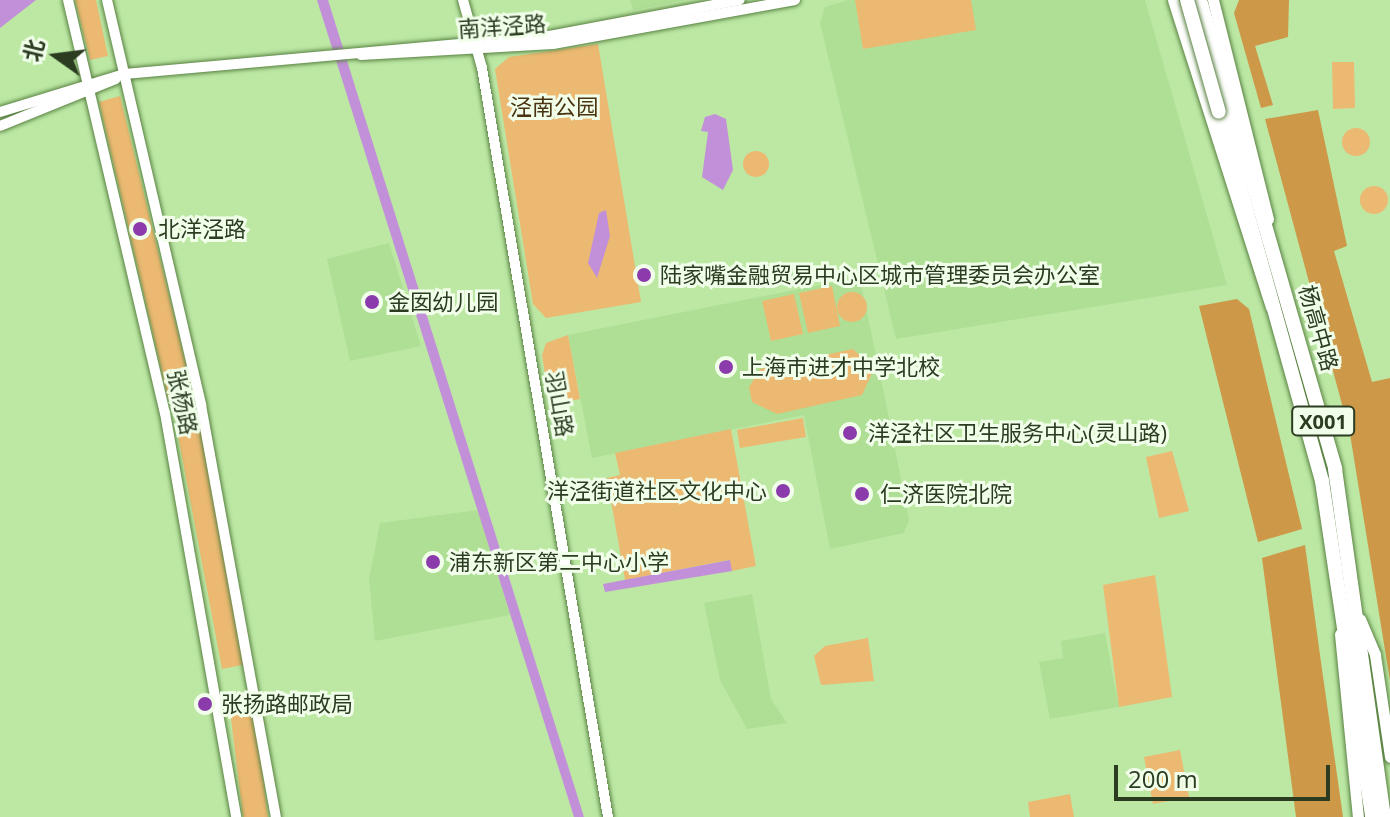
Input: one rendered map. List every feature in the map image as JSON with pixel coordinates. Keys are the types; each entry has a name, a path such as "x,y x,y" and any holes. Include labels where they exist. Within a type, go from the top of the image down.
{"highway":[{"name":"杨高中路","path":"1187,0 1269,235 1335,469 1372,817"},
{"name":"杨高中路","path":"1200,0 1225,110 1319,467 1350,610"},
{"name":"杨高中路","path":"1358,674 1384,817"}],"main road":[{"name":"张杨路","path":"68,0 165,413 236,817"},
{"name":"张杨路","path":"107,0 201,405 276,817"},
{"name":"羽山路","path":"463,0 476,45 608,817"},
{"name":"南洋泾路","path":"124,74 476,45 549,36 740,0"},
{"name":"南洋泾路","path":"476,45 553,44 795,0"},
{"name":"杨高中路","path":"1173,0 1262,294 1278,317"},
{"name":"X001","path":"1213,0 1265,187 1269,235"},
{"path":"0,112 87,81 124,74"},
{"path":"0,126 90,94 124,74"},
{"name":"杨高中路","path":"1350,610 1338,658 1358,817"},
{"name":"X001","path":"1350,610 1375,655 1390,757"}],"shaded area":[{"path":"0,0 36,0 0,28"},
{"path":"317,0 328,0 584,817 574,817"},
{"path":"630,0 686,0 633,10"},
{"path":"848,0 1145,0 1227,285 896,339 820,23 825,7"},
{"path":"1239,0 1289,0 1288,37 1255,46 1273,105 1261,108 1234,13"},
{"path":"1318,110 1347,246 1334,251 1372,382 1390,378 1390,681 1350,434 1265,119"},
{"path":"715,114 726,119 733,170 723,190 702,177 708,132 701,131 705,117"},
{"path":"606,210 610,236 597,278 588,263 599,213"},
{"name":"金囡幼儿园","path":"389,243 421,346 350,361 327,259"},
{"name":"上海市进才中学北校","path":"850,279 862,289 909,520 904,533 830,549 804,415 592,458 568,335"},
{"path":"1237,299 1249,309 1302,529 1258,542 1199,306"},
{"name":"浦东新区第二中心小学","path":"478,510 510,615 375,641 369,579 380,523"},
{"path":"1305,545 1343,817 1296,817 1262,558"},
{"path":"730,560 732,571 605,592 603,584"},
{"path":"752,594 771,699 787,723 747,729 720,680 704,603"},
{"path":"1105,633 1119,707 1050,719 1039,662 1063,658 1061,641"}],"green space":[{"path":"75,0 96,0 108,56 90,60"},
{"path":"855,0 971,0 976,30 863,49"},
{"name":"泾南公园","path":"598,44 641,302 546,318 533,304 495,69 509,57"},
{"path":"1332,62 1354,62 1355,108 1333,109"},
{"path":"120,96 193,393 168,399 99,102"},
{"path":"1356,128 1366,132 1370,142 1366,152 1356,156 1346,152 1342,142 1346,132"},
{"path":"756,151 765,155 769,164 765,173 756,177 747,173 743,164 747,155"},
{"path":"1374,186 1384,190 1388,200 1384,210 1374,214 1364,210 1360,200 1364,190"},
{"path":"832,286 840,326 808,333 799,293"},
{"path":"852,292 863,296 867,307 863,318 852,322 841,318 837,307 841,296"},
{"path":"794,294 803,334 771,341 762,301"},
{"path":"568,335 580,399 550,405 542,355 546,343"},
{"path":"853,349 874,369 862,395 777,414 752,402 749,387 760,369"},
{"path":"803,418 806,437 740,448 737,430"},
{"path":"203,420 247,664 222,669 176,425"},
{"path":"731,429 756,566 732,571 729,560 625,580 607,478 620,475 615,453"},
{"path":"1172,451 1189,511 1159,518 1146,457"},
{"path":"1155,575 1172,697 1119,707 1103,585"},
{"path":"868,638 874,681 821,685 814,656 825,646"},
{"path":"253,698 268,817 243,817 229,702"},
{"path":"1180,750 1189,797 1153,804 1144,757"},
{"path":"1070,794 1074,817 1030,817 1028,802"}],"place":[{"name":"北洋泾路","path":"140,229"},
{"name":"陆家嘴金融贸易中心区城市管理委员会办公室","path":"644,275"},
{"name":"金囡幼儿园","path":"372,302"},
{"name":"上海市进才中学北校","path":"726,367"},
{"name":"洋泾社区卫生服务中心(灵山路)","path":"850,433"},
{"name":"洋泾街道社区文化中心","path":"783,491"},
{"name":"仁济医院北院","path":"862,494"},
{"name":"浦东新区第二中心小学","path":"433,562"},
{"name":"张扬路邮政局","path":"205,704"}]}
